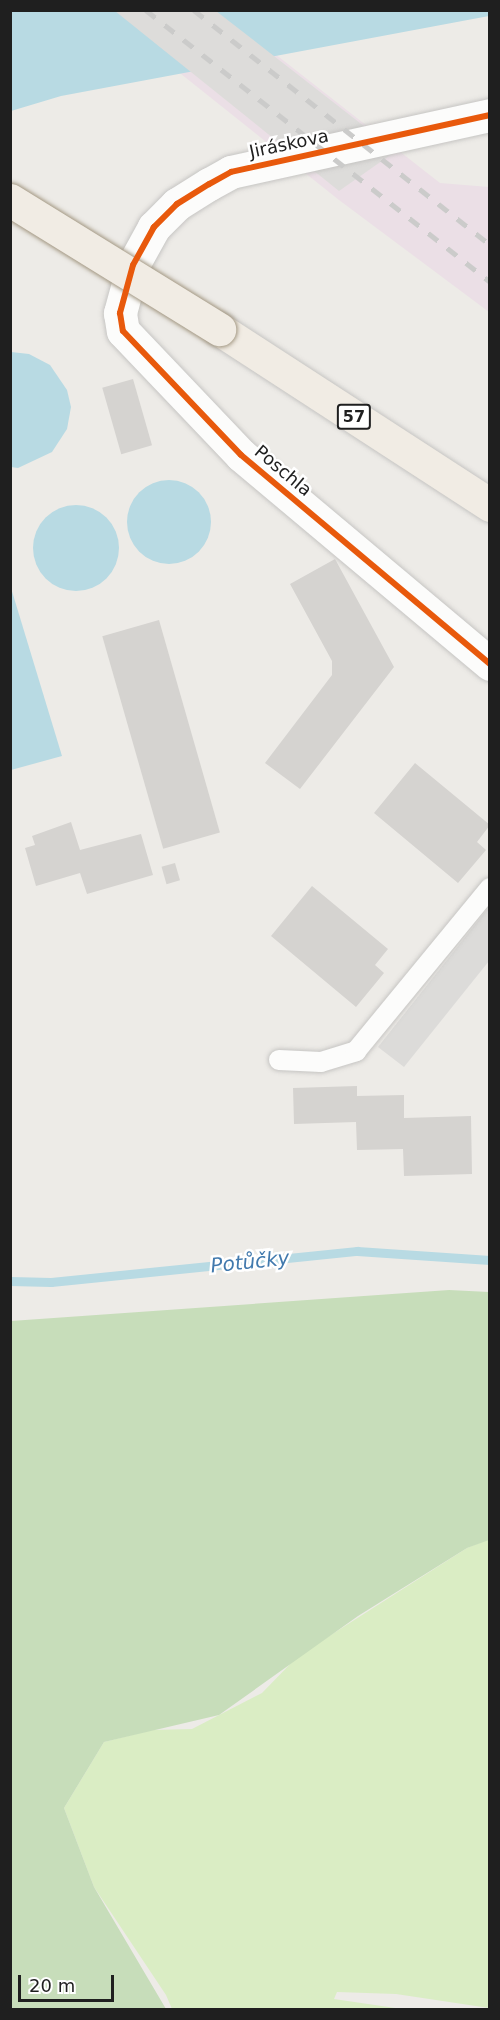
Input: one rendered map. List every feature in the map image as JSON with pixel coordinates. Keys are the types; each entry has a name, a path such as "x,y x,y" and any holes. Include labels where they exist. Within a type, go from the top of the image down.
{"main road":[{"name":"57","path":"10,200 219,329 489,505"}],"street":[{"name":"Jiráskova","path":"133,265 154,227 177,204 231,172 489,115"},
{"name":"Poschla","path":"133,265 120,313 123,331 241,455 489,664"}],"lane":[{"path":"279,1060 321,1062 356,1051 489,888"}],"shaded area":[{"path":"102,11 220,11 440,183 489,187 489,312 339,200"},
{"path":"489,907 489,961 404,1067 378,1047"}],"green space":[{"path":"449,1290 489,1292 489,1540 467,1548 358,1616 219,1715 104,1742 64,1808 94,1887 166,2009 11,2009 11,1321"},
{"path":"489,1539 489,2008 396,1994 337,1992 334,1999 402,2009 172,2009 166,1995 94,1887 64,1808 104,1742 152,1730 192,1729 262,1693 298,1656 467,1548"}],"water":[{"path":"11,11 489,11 489,16 61,96 11,111"},
{"path":"11,352 29,354 50,365 67,390 71,407 67,429 52,452 18,468 11,467"},
{"path":"169,480 185,483 199,492 208,506 211,522 208,538 199,552 185,561 169,564 153,561 139,552 130,538 127,522 130,506 139,492 153,483"},
{"path":"76,505 92,509 106,518 115,532 119,548 115,564 106,578 92,587 76,591 60,587 46,578 37,564 33,548 37,532 46,518 60,509"},
{"path":"10,588 62,756 11,770"}],"pier":[{"path":"115,11 216,11 396,151 339,191"}],"building":[{"path":"133,379 152,445 121,454 102,388"},
{"path":"335,559 394,667 300,789 265,763 332,675 332,661 290,584"},
{"path":"159,620 220,832 163,849 102,636"},
{"path":"415,763 490,825 477,842 486,850 458,883 374,813"},
{"path":"71,822 80,850 141,834 153,875 87,894 80,873 36,886 25,848 35,845 32,836"},
{"path":"175,863 180,880 167,884 162,867"},
{"path":"312,886 388,949 375,965 384,973 356,1007 271,936"},
{"path":"357,1086 357,1096 404,1095 404,1118 471,1116 472,1174 404,1176 403,1149 357,1150 356,1122 294,1124 293,1088"}],"waterway":[{"name":"Potůčky","path":"10,1281 51,1282 357,1251 490,1260"}],"railway":[{"path":"146,10 490,282"},
{"path":"194,10 490,245"}],"cycle path":[{"path":"490,115 231,172 177,204 154,227 133,265 120,313 123,331 241,455 490,664"}]}
